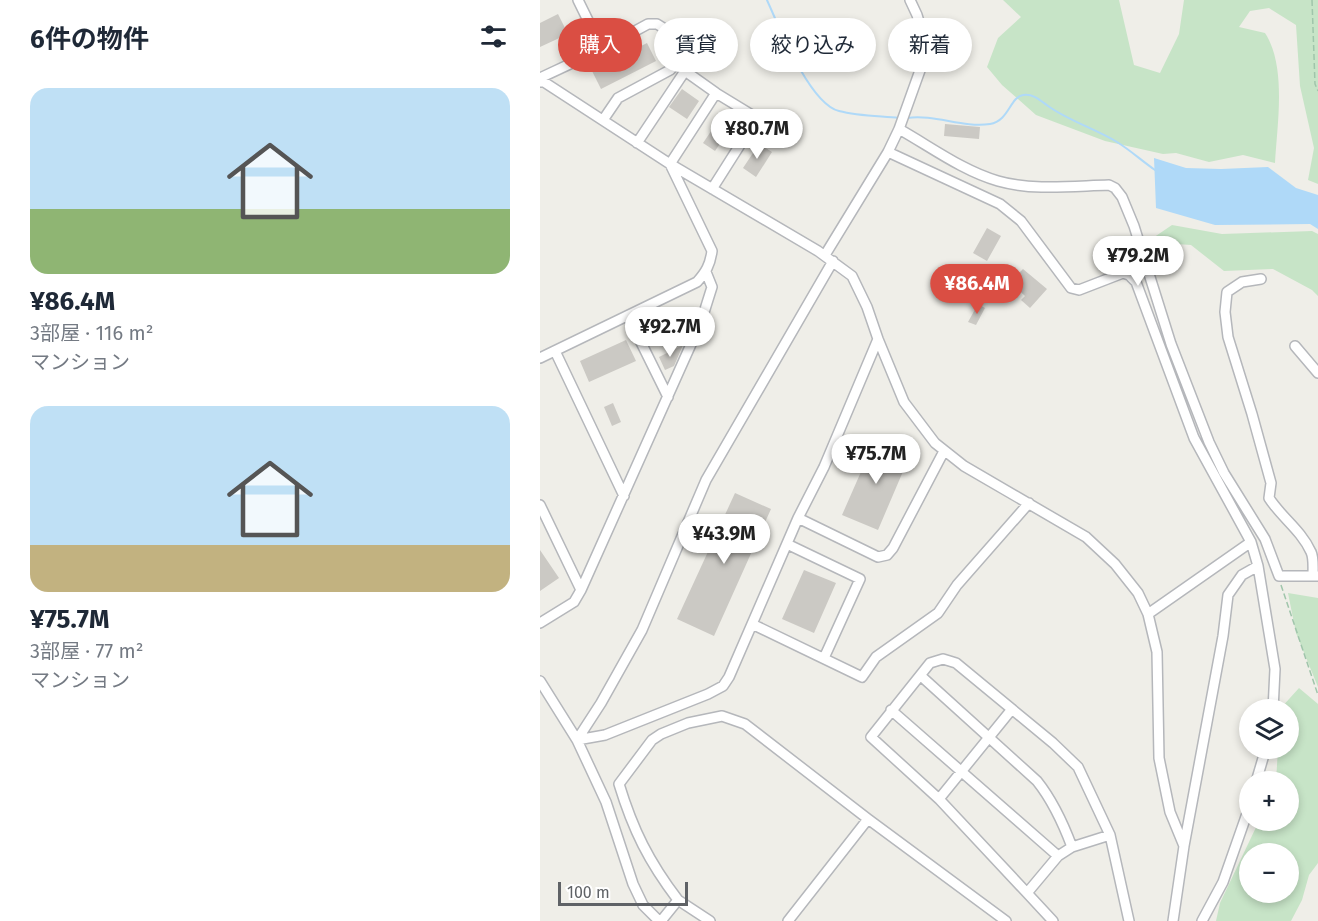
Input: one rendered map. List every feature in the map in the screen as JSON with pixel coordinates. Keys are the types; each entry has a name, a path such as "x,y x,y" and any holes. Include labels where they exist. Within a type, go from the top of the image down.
{"street":[{"path":"578,0 587,18"},
{"path":"577,740 601,703 642,630 706,480 899,129 923,62 926,44 910,0"},
{"path":"603,120 618,98 670,70 677,63 678,56 664,29 657,24 648,24 642,27"},
{"path":"540,80 558,69"},
{"path":"637,143 685,71 757,118 712,189"},
{"path":"555,89 559,72"},
{"path":"540,80 670,164 829,258 852,276 904,402 944,451 964,466 1086,537 1108,557 1138,593 1148,614 1157,652 1159,758 1170,812 1184,846"},
{"path":"670,164 716,93"},
{"path":"899,129 974,172 999,182 1036,186 1109,185 1119,192 1134,226 1171,344 1209,442 1224,473 1265,539 1279,576 1316,576 1312,553 1296,529 1276,509 1269,498 1271,483 1228,337 1225,312 1227,292 1242,282 1261,279"},
{"path":"888,152 1000,204 1021,221 1071,288 1078,290 1123,273 1136,282 1194,438 1251,542 1258,566 1275,669 1274,699"},
{"path":"540,358 697,282 706,272 712,251 670,164"},
{"path":"540,623 573,602 581,590 711,296 712,287 706,272"},
{"path":"628,316 668,397"},
{"path":"577,740 605,735 723,686 729,677 798,518 824,467 878,339"},
{"path":"1295,346 1318,373"},
{"path":"555,351 624,496"},
{"path":"798,518 878,557 887,555 893,548 944,451"},
{"path":"752,624 862,677 876,657 938,613 957,585 1029,503"},
{"path":"541,512 581,590"},
{"path":"1148,614 1251,542"},
{"path":"787,544 860,579 824,658"},
{"path":"1173,921 1184,846 1223,636 1228,595 1242,575 1258,566"},
{"path":"1053,921 939,799 871,737 930,663 943,659 956,663 1053,743 1077,767 1110,835 1129,921"},
{"path":"921,676 1037,781 1046,792 1062,821 1072,847"},
{"path":"540,681 577,740 606,802 633,884 643,905 660,921 678,900"},
{"path":"891,710 1058,856"},
{"path":"939,799 1012,710"},
{"path":"710,921 678,900 658,874 631,824 619,784 652,740 688,723 722,716 745,724 1006,921"},
{"path":"788,921 868,819"},
{"path":"1202,921 1223,882 1241,831"},
{"path":"1027,893 1058,856 1072,847 1110,835"}],"path":[{"path":"1312,0 1315,84 1318,92"},
{"path":"1279,576 1318,695"}],"green space":[{"path":"1003,0 1119,0 1134,65 1160,73 1179,34 1184,0 1318,0 1318,184 1308,180 1314,148 1300,86 1296,25 1269,8 1250,11 1239,27 1265,33 1276,62 1279,114 1275,163 1243,155 1209,162 1176,153 1163,154 1105,141 1036,115 1002,85 987,67 998,38 1021,17"},
{"path":"1172,225 1222,234 1312,231 1318,234 1318,296 1312,290 1273,269 1224,271 1191,245 1147,242"},
{"path":"1288,593 1318,598 1318,687 1296,633"},
{"path":"1299,688 1318,704 1318,863 1309,875 1302,900 1291,921 1216,921 1220,903 1239,863 1239,903 1299,903 1299,843 1249,843 1254,831 1299,831 1299,771 1277,771 1277,759 1299,759 1299,699 1289,699"}],"water":[{"path":"1154,158 1186,168 1268,167 1296,188 1318,195 1318,229 1310,224 1215,225 1156,208"}],"building":[{"path":"558,14 560,18 558,18 558,39 540,47 540,23"},
{"path":"647,43 654,62 642,68 642,46"},
{"path":"592,72 634,72 601,89"},
{"path":"682,89 699,101 687,119 669,107"},
{"path":"724,112 736,120 715,151 703,143"},
{"path":"945,124 980,127 979,139 944,136"},
{"path":"759,144 772,152 756,177 743,168"},
{"path":"987,228 1001,236 987,261 973,253"},
{"path":"1023,269 1047,289 1030,308 1021,300 1025,296 1010,282"},
{"path":"978,304 985,308 976,325 968,322"},
{"path":"626,340 636,361 589,382 580,361"},
{"path":"683,345 674,366 665,370 659,357"},
{"path":"613,403 621,422 612,426 604,407"},
{"path":"875,440 910,455 878,530 842,515"},
{"path":"735,493 771,509 714,636 677,619"},
{"path":"540,550 559,578 540,591"},
{"path":"804,570 836,583 814,633 782,619"}],"waterway":[{"path":"767,0 797,63 817,94 828,105 846,113 899,118"},
{"path":"907,118 990,124 1001,118 1019,97 1030,95 1065,116 1117,142 1155,170"}]}
